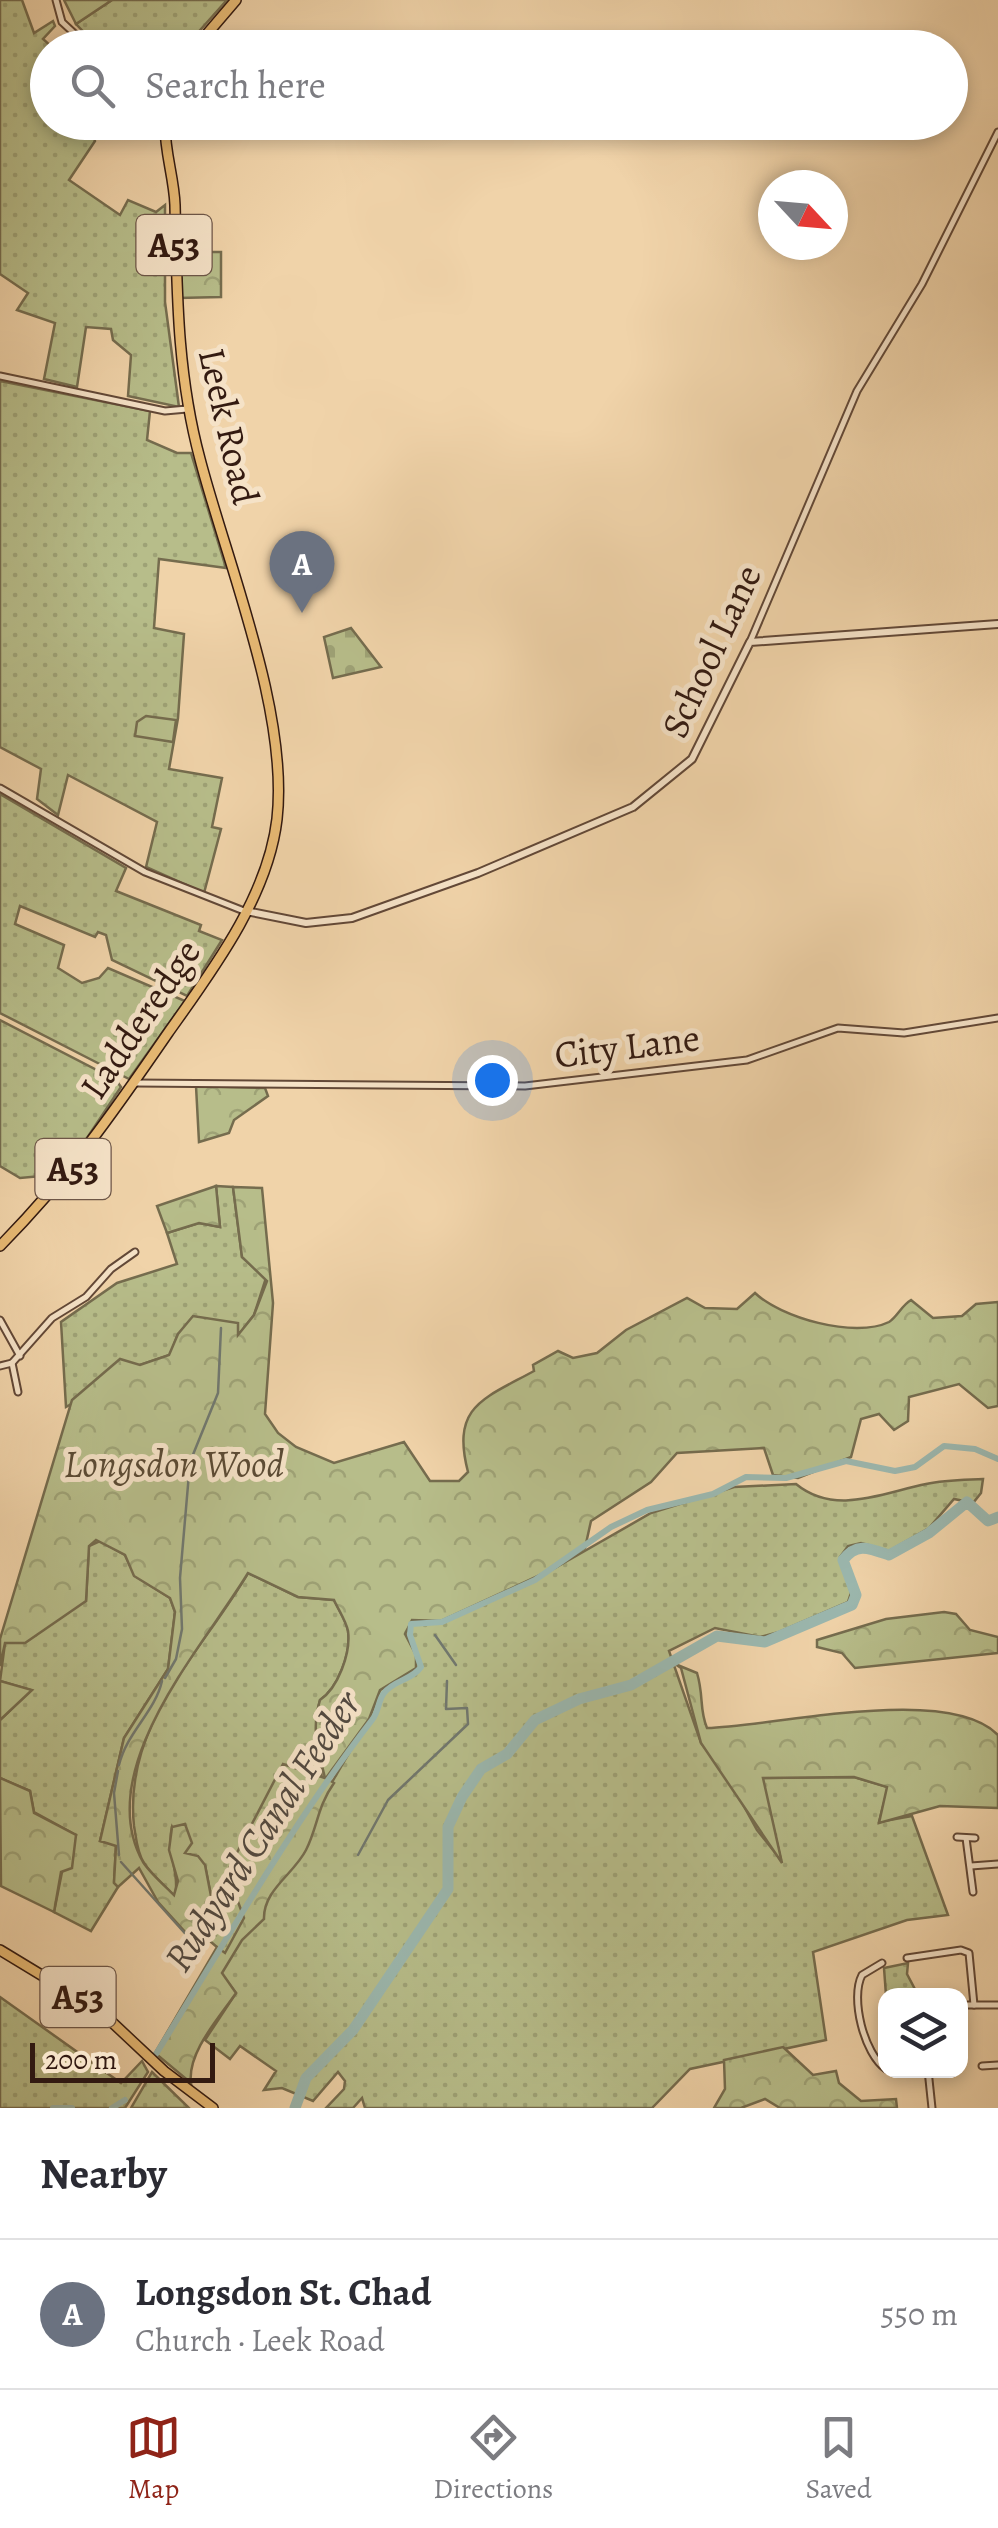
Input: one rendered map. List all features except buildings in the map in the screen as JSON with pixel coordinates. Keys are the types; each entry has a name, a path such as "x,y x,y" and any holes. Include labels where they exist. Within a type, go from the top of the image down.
{"highway":[{"path":"210,30 236,0"},
{"name":"Leek Road","path":"167,140 174,205 175,310 189,408 240,590 276,770 274,838 244,911"},
{"name":"Ladderedge","path":"0,1246 79,1161 208,975 244,911"},
{"name":"A53","path":"0,1950 99,2010 150,2058 213,2108"}],"street":[{"path":"56,0 62,22 71,30"},
{"name":"School Lane","path":"244,911 306,923 352,918 478,873 632,807 692,758 750,642 857,391 960,213 985,151 998,132"},
{"path":"0,376 165,411 189,408"},
{"path":"750,642 998,624"},
{"path":"0,788 145,872 244,911"},
{"name":"City Lane","path":"134,1083 524,1086 747,1060 838,1028 904,1033 998,1018"},
{"path":"0,1366 12,1364 52,1318 86,1297 111,1268 134,1252"},
{"path":"0,1320 20,1356"},
{"path":"12,1364 18,1392"},
{"path":"956,1837 975,1838"},
{"path":"966,1838 973,1892"},
{"path":"971,1866 998,1864"},
{"path":"907,1958 961,1950 969,1953 974,2005"},
{"path":"878,2062 856,2000 859,1978 882,1963"},
{"path":"874,1966 877,1974"},
{"path":"968,2005 998,2006"},
{"path":"982,2066 998,2065"},
{"path":"929,2078 932,2108"}],"green space":[{"path":"0,0 22,0 33,30 30,140 95,140 69,180 120,215 128,200 156,212 165,205 165,302 179,407 128,396 131,355 113,340 111,329 86,327 77,387 44,379 55,323 17,310 28,293 0,274"},
{"path":"64,0 112,0 76,24"},
{"path":"112,0 227,0 200,30 82,30 76,24"},
{"path":"53,21 51,30 39,30"},
{"path":"178,252 221,252 221,297 178,298"},
{"path":"0,381 150,411 147,440 177,453 191,453 226,568 159,559 154,628 184,634 178,718 169,769 222,778 212,827 221,829 204,893 146,867 157,822 68,775 58,815 37,799 41,769 0,747"},
{"path":"351,628 381,667 333,678 324,637"},
{"path":"146,716 176,720 173,742 135,736 137,722"},
{"path":"0,794 126,868 116,891 201,925 199,931 222,940 187,996 112,960 106,935 98,932 95,937 20,906 15,924 64,945 58,968 82,983 99,978 108,968 185,1001 129,1079 0,1013"},
{"path":"0,1020 116,1080 121,1087 63,1174 20,1178 0,1166"},
{"path":"196,1086 265,1088 268,1096 234,1120 229,1133 199,1142"},
{"path":"216,1186 233,1187 242,1257 266,1278 254,1315 237,1337 178,1334 170,1355 140,1365 66,1407 61,1322 117,1283 177,1264 167,1233 199,1223 220,1227"},
{"path":"216,1186 220,1227 199,1223 167,1233 157,1206"},
{"name":"Longsdon Wood","path":"233,1187 262,1188 273,1303 265,1414 278,1433 296,1447 334,1463 404,1442 430,1481 459,1481 468,1472 464,1432 468,1418 486,1398 534,1371 533,1365 558,1351 573,1358 597,1353 626,1330 687,1298 705,1308 737,1309 755,1293 799,1317 857,1328 889,1322 911,1300 933,1318 962,1316 976,1304 998,1302 998,1406 988,1408 959,1384 909,1397 908,1421 894,1430 879,1414 861,1419 851,1457 798,1478 773,1475 764,1448 677,1453 651,1482 591,1521 585,1548 555,1568 441,1621 412,1620 405,1634 416,1655 416,1668 380,1690 369,1719 326,1778 334,1783 306,1850 268,1899 264,1919 242,1940 222,1973 236,1993 199,2047 191,2083 155,2053 217,1947 225,1953 244,1918 227,1872 283,1764 325,1778 316,1721 320,1700 338,1679 345,1659 346,1623 334,1600 298,1597 248,1573 160,1710 142,1749 131,1788 131,1826 143,1862 174,1895 178,1881 169,1850 172,1827 185,1824 192,1843 185,1853 198,1856 205,1865 216,1922 197,1945 158,1902 139,1868 118,1887 114,1883 116,1846 100,1841 124,1738 168,1669 175,1612 170,1598 134,1576 125,1555 96,1540 89,1546 86,1601 25,1643 5,1643 0,1666 0,1639 72,1400 120,1359 140,1365 169,1355 178,1334 193,1316 238,1323 238,1335 254,1315 267,1281 242,1257"},
{"path":"983,1479 981,1493 973,1503 954,1499 929,1528 889,1551 861,1543 848,1546 840,1557 851,1593 848,1602 779,1632 760,1637 715,1628 669,1651 701,1743 781,1860 762,1778 854,1777 888,1787 879,1822 912,1816 948,1915 907,1920 813,1952 826,2040 690,2069 652,2108 365,2108 362,2098 353,2108 326,2108 344,2089 345,2081 338,2072 313,2101 282,2088 264,2090 276,2071 240,2046 230,2059 205,2040 236,1993 217,1968 224,1953 204,1936 216,1922 205,1865 185,1854 172,1827 175,1897 154,1876 137,1845 134,1789 141,1755 169,1691 248,1573 298,1597 334,1600 347,1627 342,1669 320,1700 317,1715 322,1778 318,1806 369,1719 380,1690 416,1668 416,1654 405,1634 412,1619 442,1621 555,1568 651,1513 734,1487 796,1484 811,1494 843,1500 933,1483"},
{"path":"100,1541 125,1555 135,1576 170,1598 175,1612 168,1669 124,1738 100,1841 116,1845 114,1882 118,1887 91,1931 54,1912 62,1872 76,1835 34,1812 30,1791 0,1778 0,1720 31,1690 0,1681 5,1643 86,1601 89,1546"},
{"path":"956,1614 970,1630 998,1637 998,1653 855,1668 842,1653 817,1647 817,1640 886,1619"},
{"path":"675,1664 697,1673 707,1728 902,1710 941,1712 974,1720 998,1735 998,1808 940,1806 879,1823 887,1787 854,1777 763,1778 782,1863 701,1743 681,1668"},
{"path":"0,1681 32,1690 0,1720"},
{"path":"0,1778 30,1791 34,1813 76,1835 72,1868 61,1872 54,1912 1,1886"},
{"path":"908,1963 907,1974 914,1988 885,1988 884,1968"},
{"path":"0,1997 121,2083 142,2061 148,2072 125,2108 0,2108"},
{"path":"783,2047 813,2075 836,2071 839,2083 861,2101 896,2099 897,2108 780,2108 765,2099 741,2108 714,2108 725,2089 724,2060"},
{"path":"152,2072 189,2108 131,2108"}],"waterway":[{"path":"165,1678 176,1659 182,1629 180,1578 190,1462 218,1393 221,1328"},
{"name":"Rudyard Canal Feeder","path":"156,2054 287,1842 374,1717 382,1696 421,1667 410,1635 411,1624 442,1622 535,1580 611,1527 647,1510 713,1494 746,1477 786,1478 846,1461 895,1471 915,1467 944,1446 975,1449 998,1459"},
{"path":"295,2108 306,2078 353,2030 448,1889 448,1827 462,1797 481,1769 507,1754 535,1720 579,1699 631,1685 717,1636 765,1642 852,1605 856,1595 843,1560 853,1551 869,1549 889,1555 929,1533 967,1502 988,1521 998,1517"},
{"path":"435,1635 456,1665"},
{"path":"119,1765 162,1681"},
{"path":"358,1855 388,1800 468,1724 467,1708 446,1709 447,1681"},
{"path":"118,1771 114,1793 119,1855"},
{"path":"121,1862 199,1949"},
{"name":"Rudyard Canal Feeder","path":"112,2108 125,2100"},
{"name":"Rudyard Canal Feeder","path":"53,2108 72,2108"}],"place":[{"name":"Longsdon St. Chad","path":"302,613"}]}
